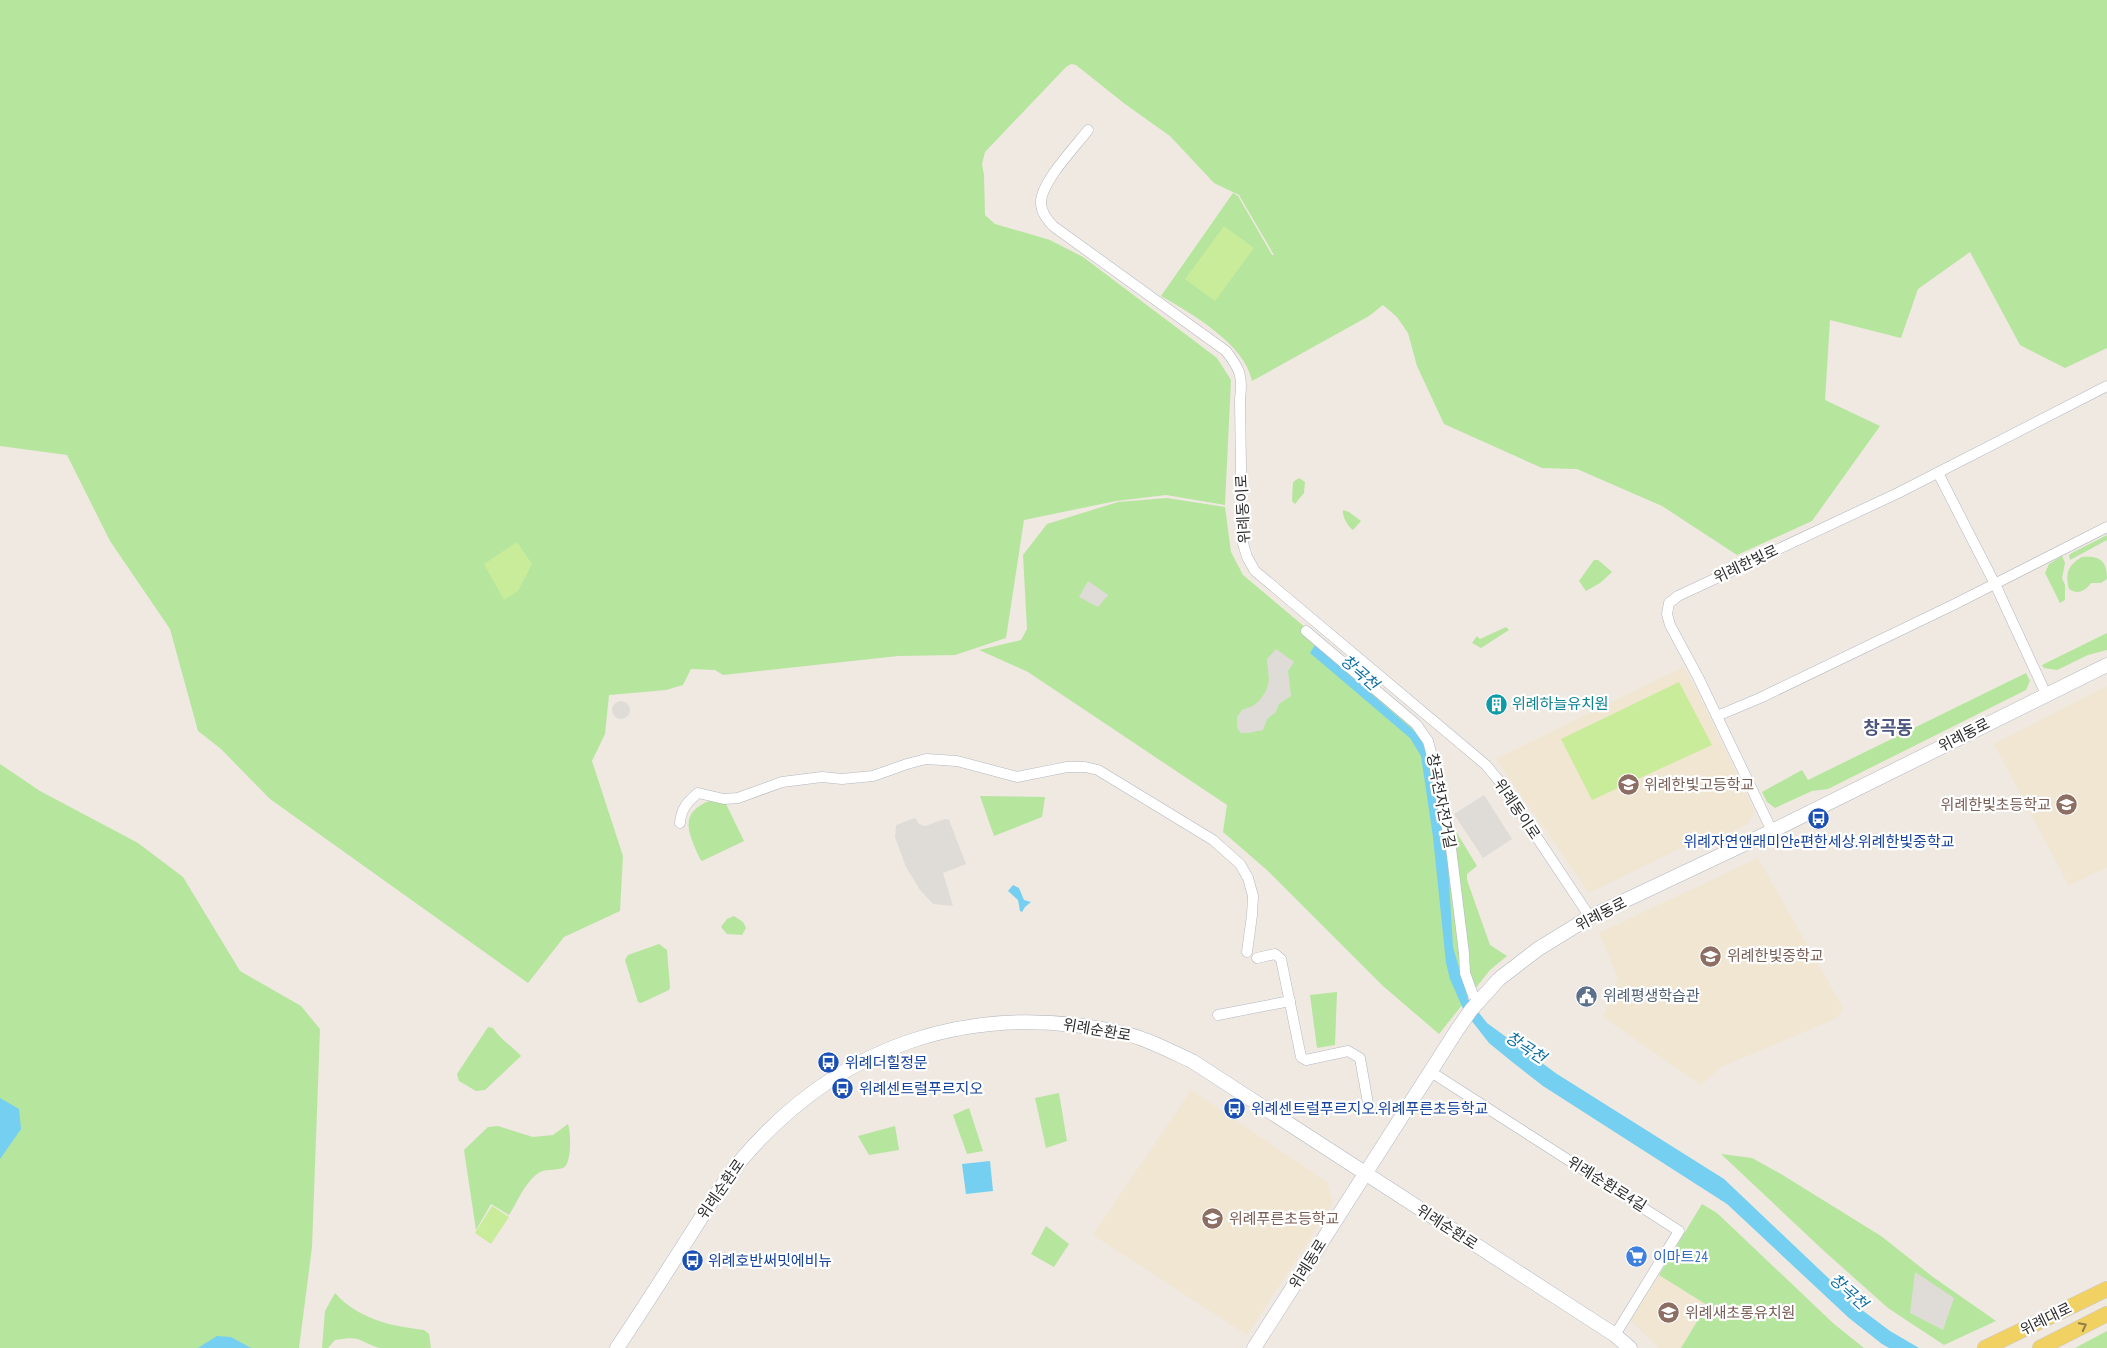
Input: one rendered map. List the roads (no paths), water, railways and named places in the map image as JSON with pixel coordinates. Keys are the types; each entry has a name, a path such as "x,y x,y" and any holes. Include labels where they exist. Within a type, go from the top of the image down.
{"main road":[{"name":"위례대로","path":"1984,1348 2107,1289"},
{"name":"위례대로","path":"2040,1348 2107,1314"}],"street":[{"name":"위례동이로","path":"1088,130 1046,184 1041,200 1044,216 1053,226 1226,351 1237,365 1242,380 1240,399 1242,540 1246,556 1255,571 1486,765 1500,782 1590,917"},
{"name":"위례한빛로","path":"1772,831 1718,716 1670,624 1667,614 1668,603 1678,596 1938,472 2107,386"},
{"path":"1938,472 2046,694"},
{"path":"1718,716 1994,584 2107,527"},
{"name":"창곡천자전거길","path":"1306,631 1416,724 1428,740 1436,768 1450,848 1465,973 1473,995"},
{"name":"위례동로","path":"1254,1348 1430,1072 1472,1010 1499,979 1538,949 1590,917 1772,831 2107,665"},
{"path":"680,823 684,806 698,792 724,799 738,798 782,782 822,777 842,779 873,776 926,759 957,761 1017,777 1052,769 1084,767 1098,770 1213,840 1240,864 1248,878 1252,896 1252,915 1247,952"},
{"path":"1257,958 1275,954 1281,959 1301,1057 1306,1060 1348,1051 1360,1058 1369,1109"},
{"path":"1218,1015 1290,1001"},
{"name":"위례순환로","path":"618,1348 723,1182 760,1139 807,1097 850,1067 913,1038 994,1023 1051,1022 1120,1032 1157,1044 1192,1061 1615,1335 1630,1348"},
{"name":"위례순환로4길","path":"1430,1072 1679,1231 1615,1335"}],"water":[{"path":"1315,645 1413,730 1420,738 1428,754 1447,849 1453,947 1468,999 1487,1023 1557,1074 1724,1179 1862,1310 1890,1331 1919,1348 1889,1348 1882,1344 1849,1318 1727,1204 1543,1086 1489,1043 1464,1011 1450,979 1446,963 1433,837 1421,756 1410,738 1310,653"},
{"path":"1013,885 1019,888 1024,900 1031,902 1022,912 1020,911 1018,900 1008,891"},
{"path":"0,1098 19,1109 21,1129 0,1159"},
{"path":"990,1161 993,1191 966,1194 962,1164"},
{"path":"217,1336 231,1337 251,1348 198,1348"}],"place":[{"name":"위례하늘유치원","path":"1496,704"},
{"name":"위례한빛고등학교","path":"1628,785"},
{"name":"위례한빛초등학교","path":"2067,805"},
{"name":"위례자연앤래미안e편한세상.위례한빛중학교","path":"1819,819"},
{"name":"위례한빛중학교","path":"1711,956"},
{"name":"위례평생학습관","path":"1587,996"},
{"name":"위례더힐정문","path":"829,1063"},
{"name":"위례센트럴푸르지오","path":"843,1089"},
{"name":"위례센트럴푸르지오.위례푸른초등학교","path":"1235,1109"},
{"name":"위례푸른초등학교","path":"1213,1219"},
{"name":"이마트24","path":"1637,1257"},
{"name":"위례호반써밋에비뉴","path":"692,1261"},
{"name":"위례새초롱유치원","path":"1669,1313"}],"district":[{"name":"창곡동","path":"1888,728"}],"water label":[{"name":"창곡천","path":"1360,672"},
{"name":"창곡천","path":"1526,1047"},
{"name":"창곡천","path":"1849,1291"}]}
